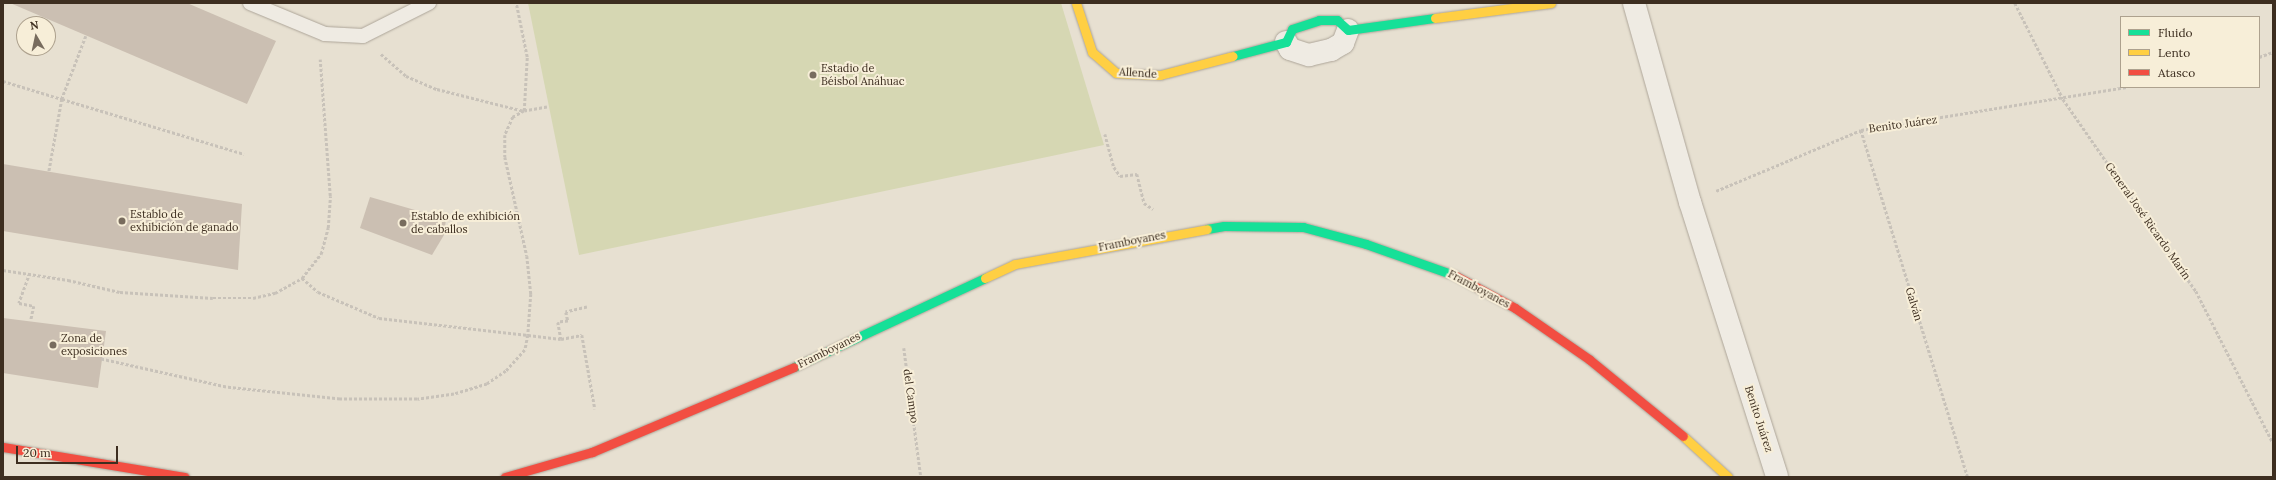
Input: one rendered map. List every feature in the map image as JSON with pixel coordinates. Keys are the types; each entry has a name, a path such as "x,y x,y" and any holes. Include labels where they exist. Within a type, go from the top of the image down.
{"street":[{"name":"Allende","path":"1076,3 1092,52 1116,73 1160,75 1286,42"},
{"path":"1348,30 1343,43 1331,50 1309,55 1290,50 1286,42 1292,29 1319,20 1337,20 1348,30 1551,3"},
{"name":"Benito Juárez","path":"1634,3 1690,202 1777,477"},
{"name":"Framboyanes","path":"505,477 606,446 768,379 900,316 1015,264 1224,226 1303,228 1366,244 1452,274 1514,308 1590,360 1706,455 1728,477"},
{"path":"3,447 185,477"}],"lane":[{"path":"250,3 324,34 363,36 429,3"}],"path":[{"path":"516,3 528,57 524,111"},
{"name":"General José Ricardo Marín","path":"2015,3 2063,99 2196,291 2273,443"},
{"path":"3,270 30,273 120,292 213,298 253,298 275,293 302,278 321,254 328,228 330,196 320,71 320,50 324,34"},
{"path":"49,172 62,99 86,36"},
{"path":"363,36 406,76 437,89 524,111"},
{"path":"2260,57 2273,52"},
{"path":"3,81 244,154"},
{"name":"Benito Juárez","path":"1690,202 1861,130 2063,99 2122,88"},
{"path":"101,359 226,387 340,399 417,399 454,394 487,384 506,371 525,350 528,335 531,294 527,256 504,157 505,135 513,117 524,111 547,107"},
{"name":"Galván","path":"1861,130 1968,477"},
{"path":"1105,134 1114,167 1120,176 1137,174 1144,203 1159,209"},
{"path":"30,273 19,303 34,306 31,320"},
{"path":"302,278 318,292 379,318 561,339 582,335 595,409"},
{"path":"561,339 558,322 568,321 566,312 587,307"},
{"name":"del Campo","path":"900,316 922,477"}],"green space":[{"name":"Estadio de Béisbol Anáhuac","path":"528,3 1061,3 1104,145 579,255"}],"building":[{"path":"10,3 187,3 276,41 247,104 56,23 56,16 41,16"},
{"name":"Establo de exhibición de ganado","path":"3,164 242,204 238,270 3,231"},
{"name":"Establo de exhibición de caballos","path":"370,197 446,219 444,235 432,255 360,228"},
{"name":"Zona de exposiciones","path":"3,318 106,331 98,388 3,373"}],"traffic: fast":[{"path":"1233,56 1286,42 1292,29 1319,20 1337,20 1348,30 1435,18"},
{"path":"1207,229 1224,226 1303,227 1366,244 1454,275"},
{"path":"794,367 985,278"}],"traffic: slow":[{"path":"1076,3 1092,52 1116,73 1160,75 1233,56"},
{"path":"1435,18 1551,3"},
{"path":"985,278 1015,264 1207,229"},
{"path":"1683,436 1728,477"}],"traffic: jam":[{"path":"1454,275 1515,308 1590,360 1683,436"},
{"path":"505,477 592,452 794,367"},
{"path":"3,447 185,477"}],"place":[{"name":"Estadio de Béisbol Anáhuac","path":"813,75"},
{"name":"Establo de exhibición de ganado","path":"122,221"},
{"name":"Establo de exhibición de caballos","path":"403,223"},
{"name":"Zona de exposiciones","path":"53,345"}]}
